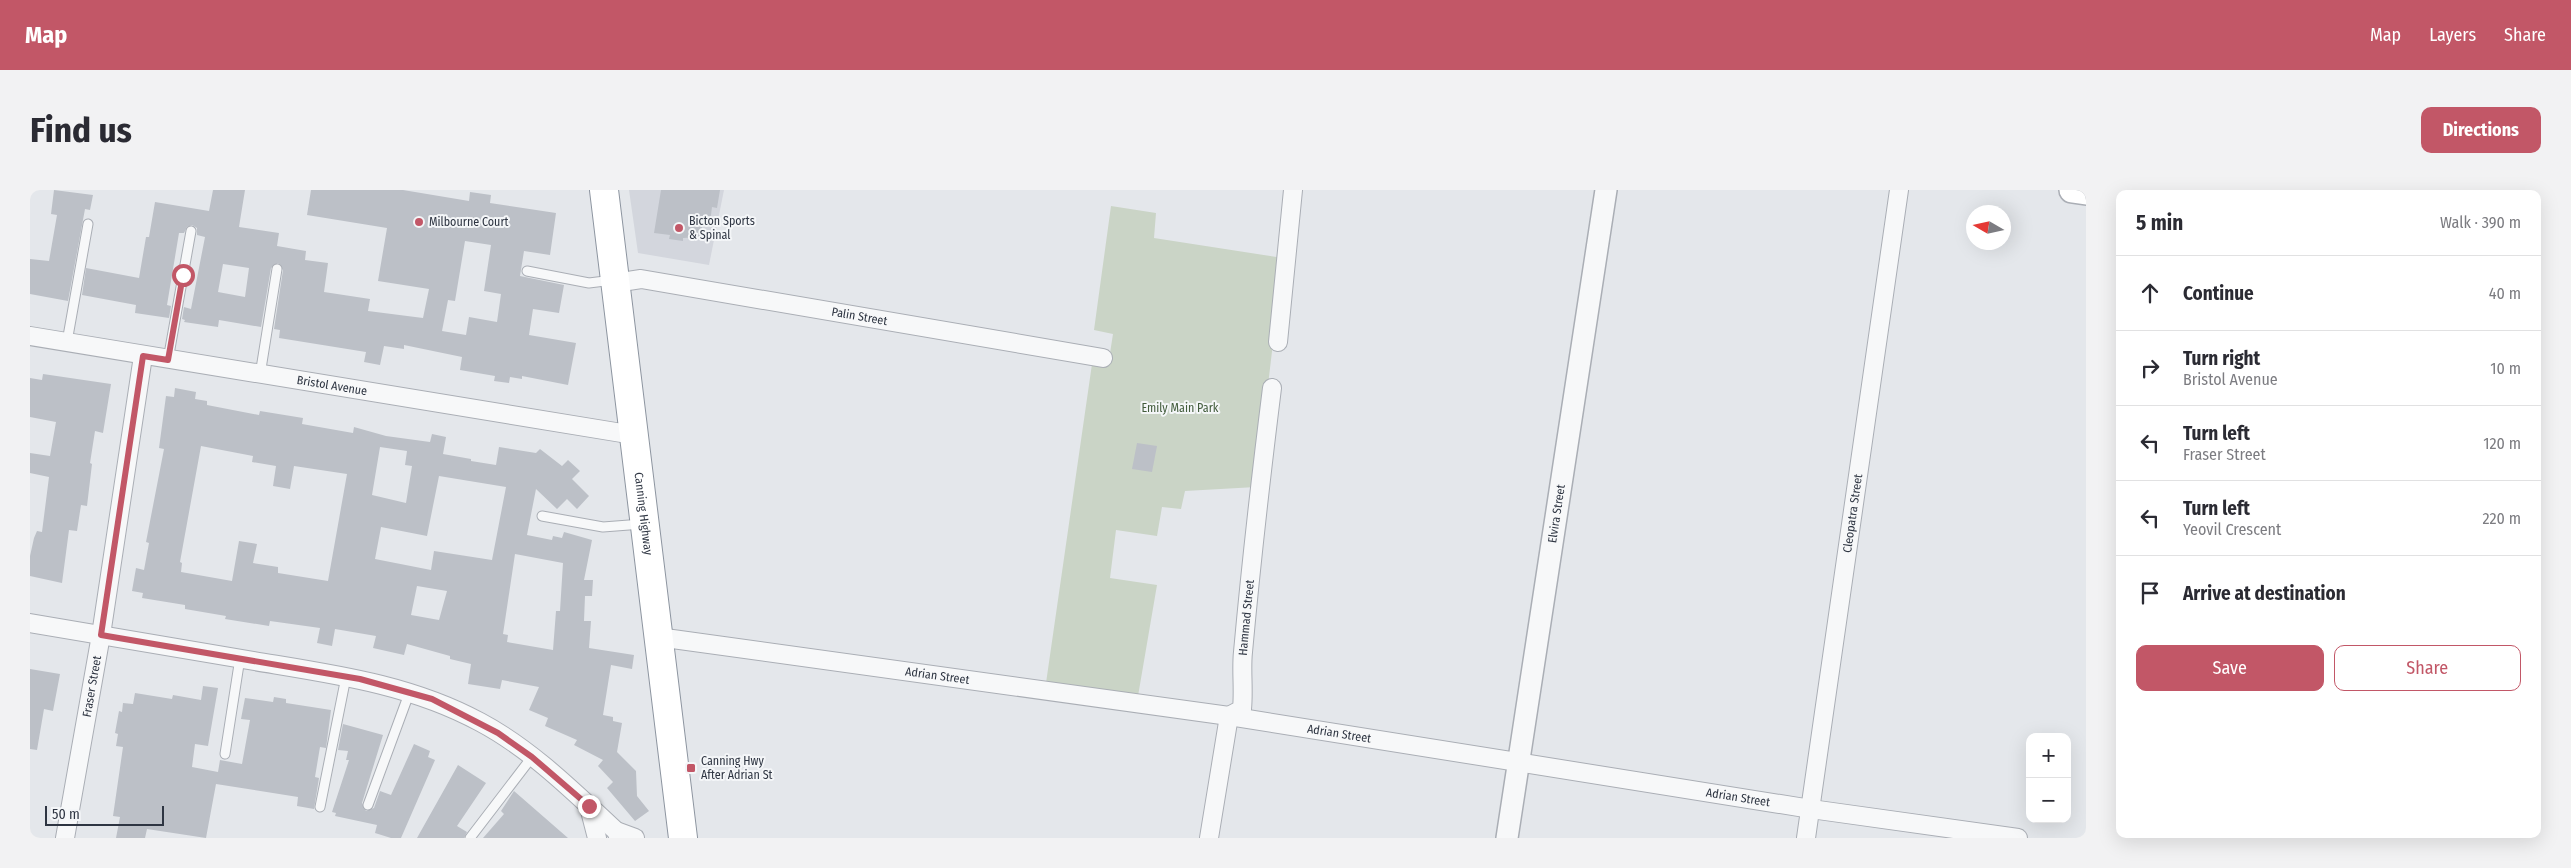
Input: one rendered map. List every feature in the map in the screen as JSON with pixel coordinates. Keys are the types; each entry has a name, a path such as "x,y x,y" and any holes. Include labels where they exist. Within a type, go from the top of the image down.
{"highway":[{"name":"Canning Highway","path":"604,190 683,838"}],"main road":[{"path":"2072,190 2086,192"}],"street":[{"path":"1278,342 1293,190"},
{"name":"Elvira Street","path":"1507,838 1606,190"},
{"name":"Cleopatra Street","path":"1806,838 1899,190"},
{"name":"Palin Street","path":"615,281 641,279 1103,358"},
{"name":"Bristol Avenue","path":"30,336 634,435"},
{"name":"Fraser Street","path":"64,838 101,635 143,356"},
{"name":"Hammad Street","path":"1228,716 1242,709 1245,685 1242,656 1272,388"},
{"path":"30,623 346,677 410,692 481,722 532,757 589,806 617,835 636,838"},
{"name":"Adrian Street","path":"658,637 1228,716 1811,809 2018,838"},
{"path":"1209,838 1228,716"},
{"path":"589,806 597,838"}],"lane":[{"path":"67,342 88,224"},
{"path":"168,360 190,231"},
{"path":"260,375 277,269"},
{"path":"527,272 588,283 615,281"},
{"path":"542,516 603,527 645,523"},
{"path":"225,754 240,658"},
{"path":"320,807 346,677"},
{"path":"368,805 410,692"},
{"path":"470,838 532,757"}],"shaded area":[{"path":"629,190 724,190 709,265 638,253"}],"green space":[{"name":"Emily Main Park","path":"1111,206 1156,213 1154,238 1283,258 1256,487 1185,491 1181,509 1162,507 1157,536 1116,530 1110,578 1157,585 1138,696 1046,683 1092,364 1108,366 1113,334 1094,330"}],"building":[{"path":"54,190 93,195 90,210 85,209 68,301 30,294 30,259 49,261 57,215 51,214"},
{"path":"213,190 245,190 239,227 279,233 277,246 306,251 305,260 328,263 324,292 370,299 368,311 423,318 429,289 378,281 387,228 307,215 311,190 403,190 469,201 470,192 491,195 490,203 556,213 550,255 524,251 520,276 564,285 559,313 533,309 529,335 576,343 568,385 522,376 522,379 510,377 509,383 494,381 495,376 460,370 462,357 404,345 404,349 384,346 380,365 364,362 366,352 279,338 280,330 274,329 283,270 278,263 271,268 261,327 219,320 218,327 184,322 185,320 182,319 184,307 191,309 205,237 197,235 197,228 192,225 187,227 184,233 179,233 167,305 171,306 169,318 135,313 136,305 82,295 86,268 139,278 146,237 149,237 155,202 209,211","holes":["465,241 491,245 484,291 501,294 497,322 469,317 466,335 442,331 448,300 455,301","223,264 249,268 245,297 218,292"]},
{"path":"661,190 720,190 717,208 712,207 710,223 703,222 700,237 683,238 683,241 669,239 670,235 654,233"},
{"path":"43,374 111,384 103,433 95,431 90,463 92,464 87,506 81,505 77,531 69,530 62,583 30,576 30,556 37,531 42,532 49,477 30,473 30,453 50,456 56,422 30,417 30,378 42,380"},
{"path":"175,388 196,392 195,399 207,401 207,405 259,415 260,411 303,418 302,424 353,433 354,427 386,436 430,442 432,434 446,437 443,454 496,465 499,447 536,453 540,449 562,466 568,460 580,471 572,479 589,496 577,509 567,499 557,509 536,489 527,535 552,540 553,536 562,538 564,532 592,540 584,580 593,580 592,596 585,596 584,621 591,621 589,648 634,655 632,669 611,665 603,715 613,717 613,721 622,723 617,752 636,771 637,796 649,811 635,821 607,788 613,782 598,766 603,760 574,745 577,740 545,726 548,718 529,710 539,687 502,680 500,689 468,684 471,664 407,644 404,655 373,648 376,636 335,629 332,646 317,643 320,628 270,621 269,626 225,619 226,616 185,609 185,605 142,598 143,593 132,591 136,568 144,570 149,543 146,542 164,449 159,448 166,396 174,397","holes":["201,446 253,456 252,462 276,466 273,486 290,489 294,466 347,474 328,581 278,573 278,567 253,563 257,544 239,541 232,581 181,572 182,563 180,562","380,447 407,451 405,465 412,466 406,503 372,495","439,476 506,487 492,560 434,551 431,570 375,559 381,527 427,536","515,554 563,563 560,611 556,611 553,650 507,642 508,635 503,634","417,586 447,591 439,620 411,615"]},
{"path":"1137,443 1157,446 1152,472 1132,469"},
{"path":"30,669 60,674 53,711 44,709 37,750 30,749"},
{"path":"203,686 218,688 208,746 195,744 192,767 218,772 220,760 242,764 250,720 241,719 245,698 273,702 274,697 286,699 286,703 331,710 326,748 320,747 315,777 319,778 314,809 297,806 298,797 216,784 206,838 147,829 145,838 116,838 120,817 113,816 123,747 116,746 118,734 115,733 119,711 122,712 123,703 133,704 135,693 172,699 173,695 201,700"},
{"path":"343,724 383,735 362,803 366,811 374,808 380,791 391,795 414,744 430,751 428,757 435,760 401,838 391,838 375,833 377,825 335,816 336,813 332,812 349,760 346,760 348,751 338,750"},
{"path":"458,765 486,783 457,826 467,832 464,838 417,838"},
{"path":"514,791 568,838 483,838 504,814 501,811"}],"place":[{"name":"Milbourne Court","path":"419,222"},
{"name":"Bicton Sports & Spinal","path":"679,228"},
{"name":"Canning Hwy After Adrian St","path":"691,768"}],"route":[{"path":"183,275 168,360 143,356 101,635 360,679 432,699 481,722 498,733 532,757 589,806"}]}
